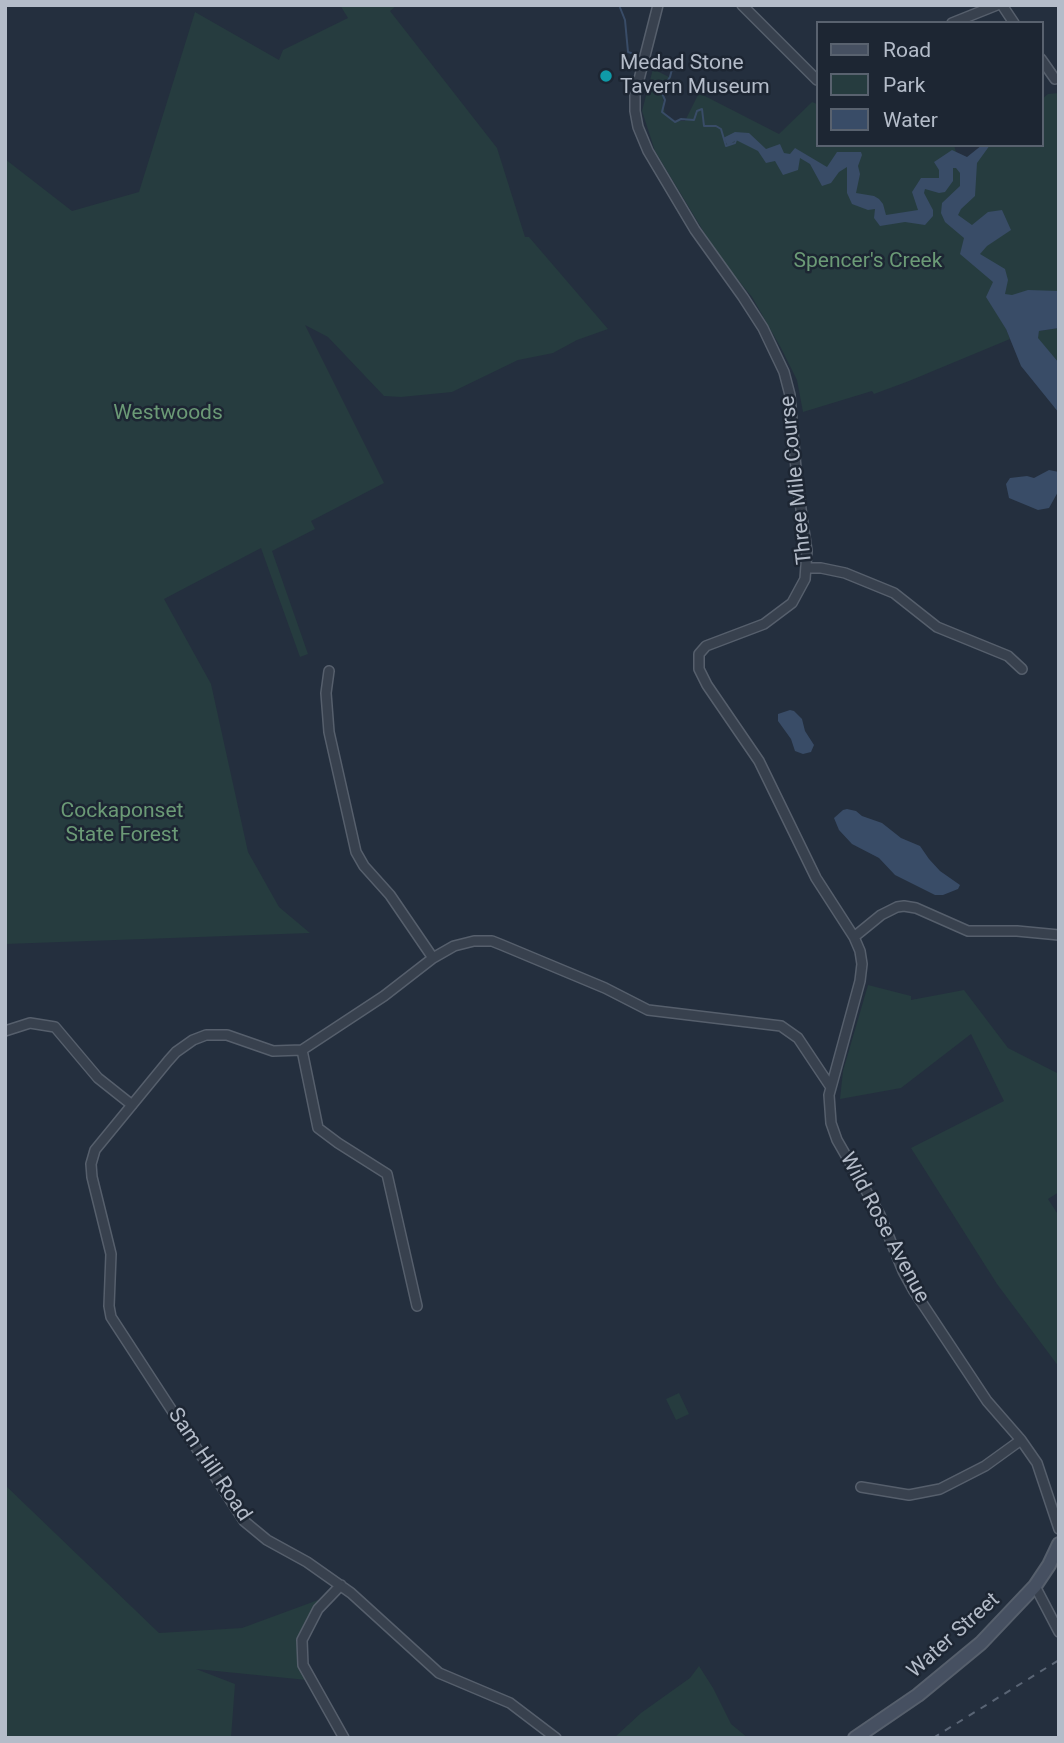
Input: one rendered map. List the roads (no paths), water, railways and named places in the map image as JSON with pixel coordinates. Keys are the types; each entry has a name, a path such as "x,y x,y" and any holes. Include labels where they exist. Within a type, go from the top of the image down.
{"main road":[{"name":"Water Street","path":"855,1738 918,1695 981,1643 1035,1586 1059,1544"}],"street":[{"name":"Three Mile Course","path":"658,5 635,95 638,127 648,151 691,225 763,328 784,372 792,408 807,568 802,588 783,611 764,624 706,646 699,654 698,665 708,685 759,761 816,878 854,937"},
{"path":"742,5 816,79"},
{"path":"957,21 1000,5 1012,21"},
{"path":"1043,62 1055,79"},
{"path":"807,568 845,573 894,593 937,627 1009,656 1021,669"},
{"path":"329,671 329,732 356,852 364,866 390,895 433,958"},
{"path":"854,937 881,915 904,906 916,908 968,931 1010,930 1059,935"},
{"name":"Wild Rose Avenue","path":"854,937 862,957 862,972 830,1086 830,1110 837,1140 880,1215 907,1279 987,1401 1021,1440 1041,1472 1059,1529"},
{"path":"417,1306 387,1174 318,1128 302,1051 384,996 433,958 460,944 492,941 605,988 648,1010 781,1026 798,1038 830,1086"},
{"path":"5,1031 30,1023 55,1027 99,1078 131,1105"},
{"name":"Sam Hill Road","path":"302,1051 273,1051 236,1037 206,1035 185,1044 95,1150 91,1164 92,1177 111,1254 111,1317 249,1526 341,1585 439,1673 510,1703 556,1738"},
{"path":"861,1487 909,1495 940,1489 985,1466 1021,1440"},
{"path":"341,1585 318,1609 302,1640 303,1665 344,1738"},
{"path":"1035,1586 1059,1632"}],"water":[{"path":"735,132 749,133 766,149 780,144 784,153 790,154 795,148 827,167 837,152 861,152 856,193 879,199 886,215 918,210 912,192 921,178 939,178 939,170 934,162 952,150 967,157 980,147 989,147 977,163 975,196 958,215 972,225 988,212 1002,210 1011,230 980,254 1005,269 1008,280 1005,294 1012,295 1028,290 1059,291 1059,328 1039,331 1038,338 1059,363 1059,413 1021,366 1006,329 986,297 993,282 960,254 964,238 945,222 941,213 942,203 960,186 960,173 956,168 953,168 953,181 945,192 925,189 933,216 925,225 905,222 880,226 874,218 875,209 868,210 852,204 847,193 847,167 839,172 831,183 822,186 810,164 800,158 798,170 783,175 775,161 766,163 758,151 736,140 728,146 723,138"},
{"path":"1049,470 1059,472 1059,490 1049,508 1038,510 1009,498 1006,484 1010,478 1034,478"},
{"path":"790,710 802,719 805,731 814,745 811,752 803,754 795,751 791,739 778,721 778,714"},
{"path":"847,809 882,823 901,838 920,846 940,871 960,885 958,889 935,895 895,875 879,858 852,844 839,830 834,818"}],"waterway":[{"path":"619,5 625,20 628,52 637,55"},
{"path":"651,60 673,65 670,77 661,91 665,100 662,112 675,122 681,119 694,120 697,111 702,109 704,126 721,129 726,146 736,140"}],"railway":[{"path":"933,1738 1059,1660"}],"place":[{"name":"Medad Stone Tavern Museum","path":"606,76"}],"park label":[{"name":"Spencer's Creek","path":"868,262"},
{"name":"Westwoods","path":"168,414"},
{"name":"Cockaponset State Forest","path":"122,824"}]}
